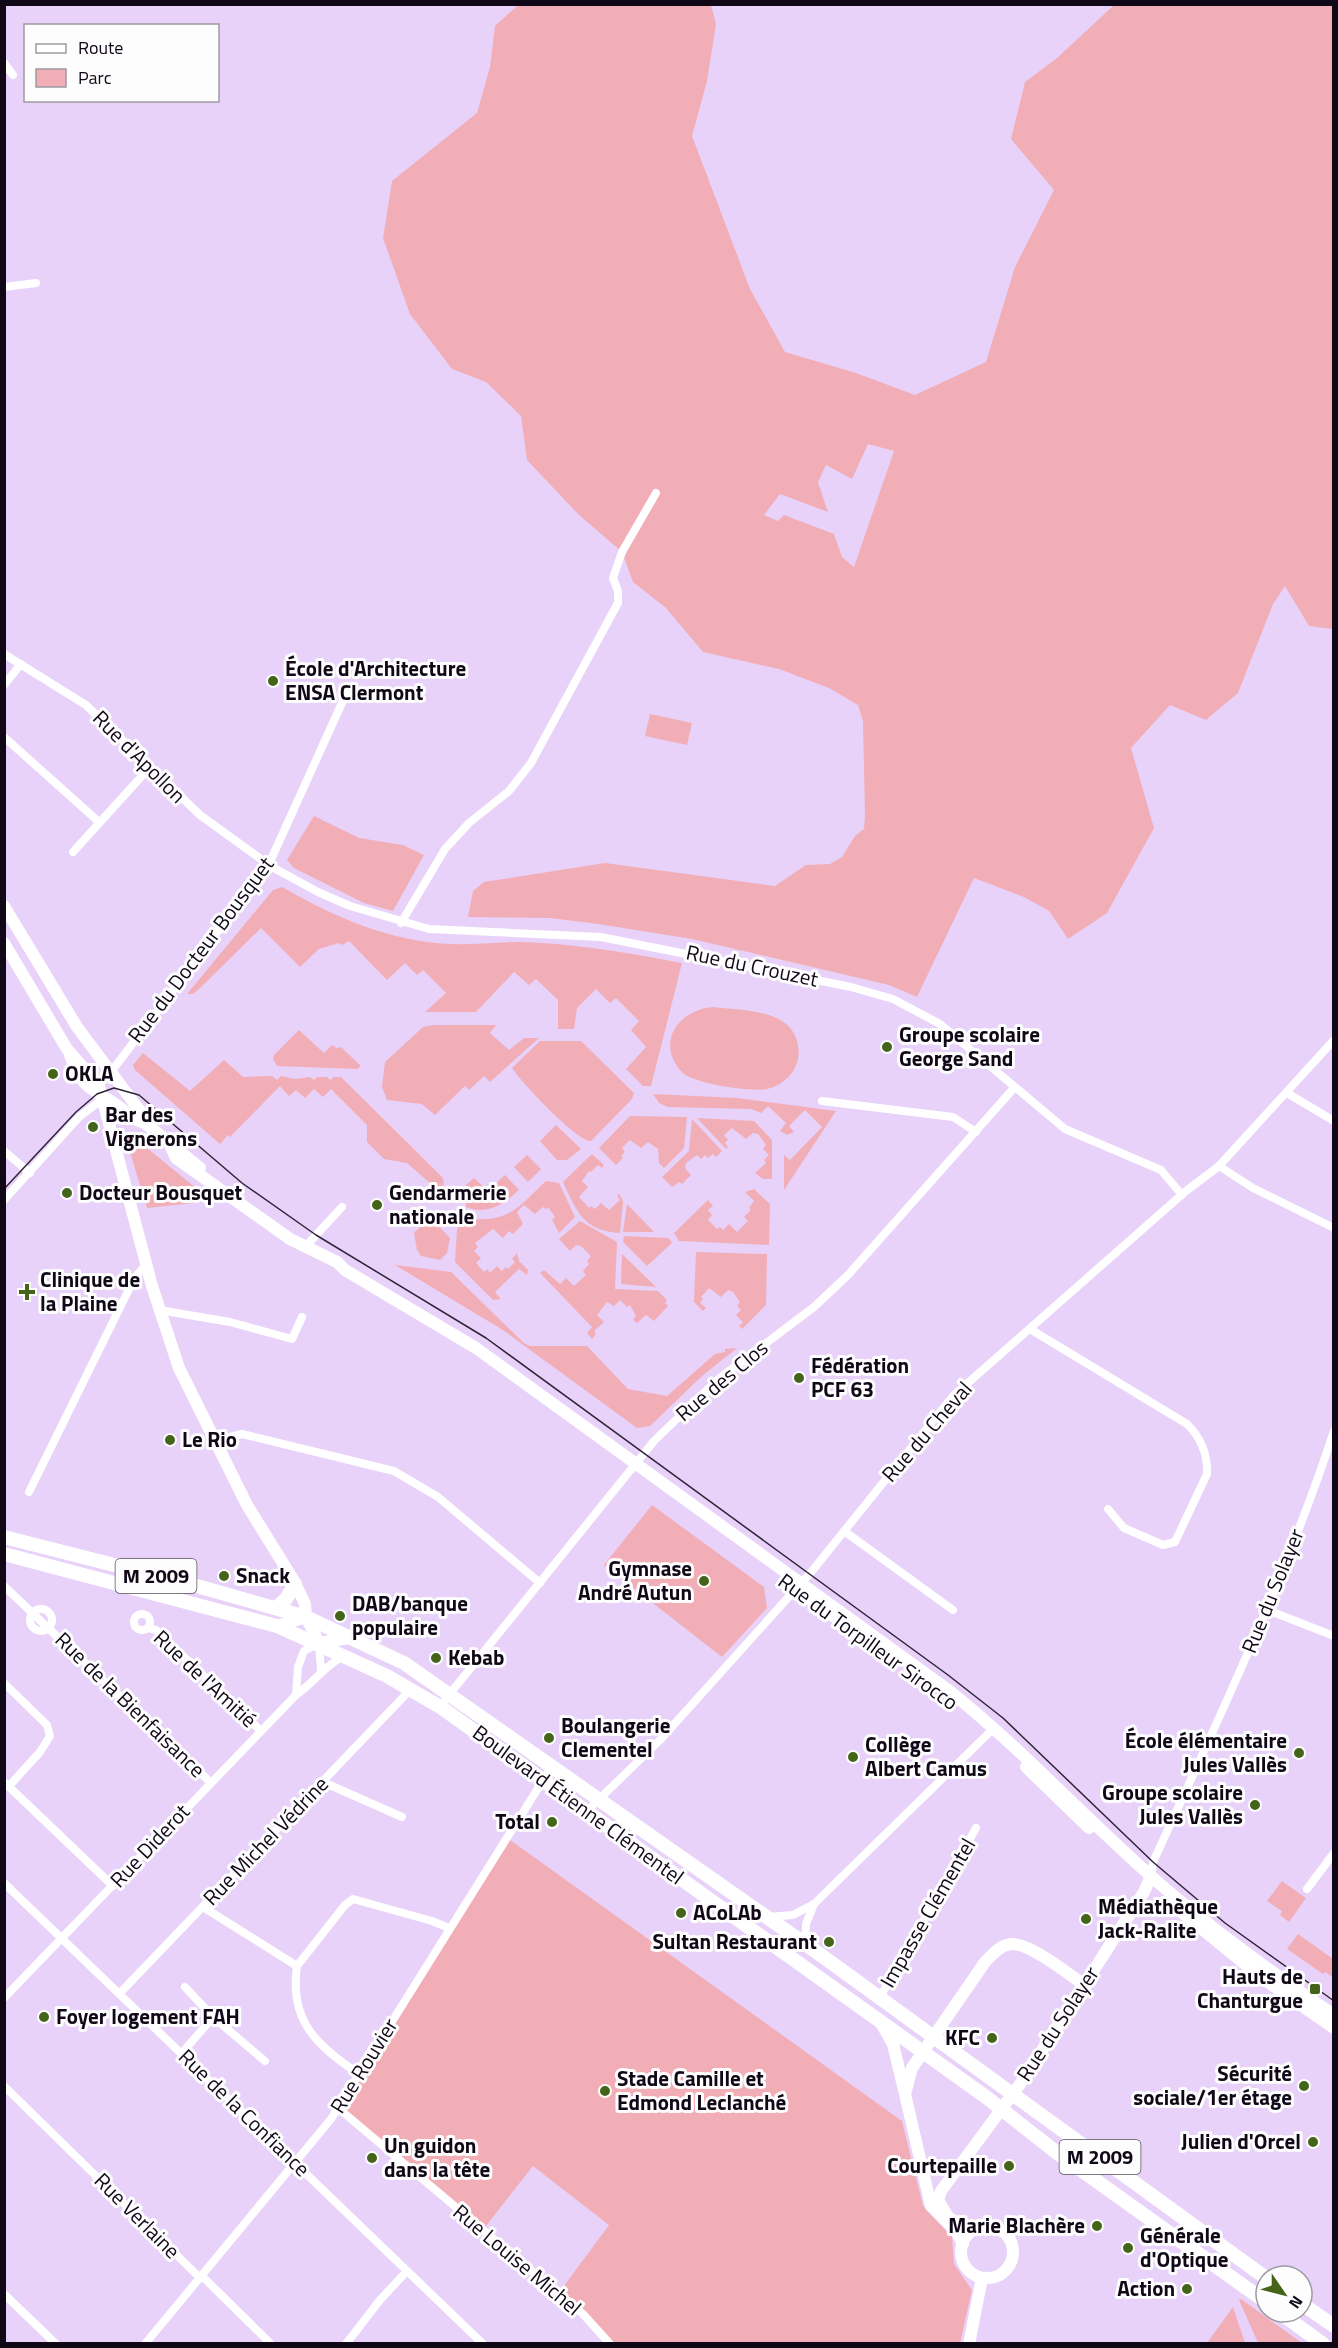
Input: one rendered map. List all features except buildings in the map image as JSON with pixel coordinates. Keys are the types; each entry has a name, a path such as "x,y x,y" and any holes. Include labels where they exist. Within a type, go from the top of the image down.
{"main road":[{"name":"Boulevard Étienne Clémentel","path":"4,1537 306,1617 404,1663 450,1693 805,1944 1254,2269"},
{"name":"Boulevard Étienne Clémentel","path":"4,1554 277,1626 291,1634 345,1655 440,1706 1254,2293"},
{"path":"276,1608 286,1599 295,1584"},
{"path":"1314,2312 1334,2326"},
{"path":"1297,2324 1323,2343"}],"street":[{"path":"4,63 14,75"},
{"path":"4,288 36,283"},
{"path":"401,923 445,849 469,823 509,791 531,763 618,603 618,591 613,578 622,552 656,493"},
{"name":"Rue d'Apollon","path":"4,654 86,705 193,810 269,864"},
{"path":"4,685 21,664"},
{"name":"Rue du Docteur Bousquet","path":"111,1072 269,864 346,694"},
{"path":"4,738 99,822"},
{"path":"73,852 150,767"},
{"name":"Rue du Crouzet","path":"269,864 329,896 401,923 451,930 521,931 601,937 871,992 924,1013 965,1043 1014,1088 1065,1129 1161,1170 1182,1195"},
{"name":"Rue du Torpilleur Sirocco","path":"4,906 52,989 140,1111 145,1123 171,1147 176,1158 309,1250 328,1257 345,1270 447,1329 528,1386 634,1468 798,1586 934,1679 992,1730 1149,1880 1262,1978 1334,2028"},
{"path":"4,943 67,1048 95,1078 104,1098 146,1265 179,1368 213,1441 247,1505 305,1604 306,1617 319,1643 321,1670"},
{"name":"Rue du Cheval","path":"587,1811 660,1740 798,1586 953,1396 1182,1195 1219,1166 1334,1040"},
{"path":"4,1200 79,1117 104,1098 111,1072 97,1068 67,1048"},
{"name":"Rue des Clos","path":"440,1706 654,1441 694,1401 814,1307 848,1275 1014,1088"},
{"path":"1287,1093 1334,1121"},
{"name":"Rue du Torpilleur Sirocco","path":"104,1098 117,1105 132,1120 145,1123"},
{"path":"822,1101 952,1117 976,1132"},
{"path":"114,1138 117,1130 132,1120"},
{"path":"4,1151 30,1173"},
{"path":"1219,1166 1253,1188 1334,1228"},
{"path":"309,1250 342,1207"},
{"path":"29,1492 135,1277 146,1265"},
{"path":"159,1310 230,1322 292,1339 302,1317"},
{"path":"1030,1329 1187,1424 1199,1437 1207,1463 1207,1474 1175,1542 1163,1545 1124,1528 1108,1509"},
{"name":"Rue du Solayer","path":"945,2184 1012,2094 1084,1985 1149,1880 1153,1862 1225,1706 1314,1492 1334,1431"},
{"path":"213,1441 242,1434 394,1471 438,1497 540,1583"},
{"path":"844,1531 953,1610"},
{"name":"Rue de la Bienfaisance","path":"4,1586 210,1782"},
{"path":"1265,1609 1334,1636"},
{"path":"277,1626 306,1617"},
{"name":"Rue de l'Amitié","path":"148,1628 156,1630 261,1731"},
{"path":"296,1695 298,1667 304,1651 319,1643 349,1638"},
{"name":"Rue Diderot","path":"4,1998 296,1695 309,1686 321,1670 345,1655"},
{"path":"4,1683 47,1725 50,1736 40,1752 7,1784 113,1886"},
{"name":"Rue Michel Védrine","path":"120,1993 411,1689"},
{"path":"767,1917 793,1915 814,1904 992,1730"},
{"name":"Rue Rouvier","path":"145,2343 338,2108 552,1766"},
{"path":"323,1782 402,1817"},
{"name":"Impasse Clémentel","path":"879,1998 976,1828"},
{"path":"1307,1889 1334,1853"},
{"name":"Rue du Torpilleur Sirocco","path":"1149,1880 1276,1975 1334,2014"},
{"name":"Rue de la Confiance","path":"4,1883 483,2343"},
{"path":"359,2074 330,2055 314,2039 301,2018 296,1996 297,1966 345,1905 353,1899 449,1928"},
{"path":"805,1944 806,1924 814,1904"},
{"path":"203,1907 297,1966"},
{"path":"905,2094 912,2068 921,2053 985,1962 1009,1943 1031,1950 1084,1985"},
{"path":"185,1987 213,2018 265,2061"},
{"path":"182,2053 213,2018"},
{"path":"881,2024 893,2043 931,2206 956,2230 963,2244"},
{"name":"Rue Verlaine","path":"4,2086 271,2343"},
{"name":"Rue Louise Michel","path":"338,2108 583,2314 610,2343"},
{"path":"922,2167 931,2183 945,2184 938,2199 941,2209 959,2226 971,2231"},
{"path":"987,2225 995,2226 1008,2235 1013,2243 1014,2252 1009,2268 992,2278 982,2278 965,2267 961,2257 963,2244 971,2231 987,2225"},
{"path":"346,2343 380,2300 407,2271"},
{"path":"969,2343 982,2278"},
{"path":"4,2294 56,2343"}],"green space":[{"path":"518,5 711,5 716,24 707,81 692,136 750,289 785,352 856,373 915,395 986,362 1015,267 1054,190 1011,139 1025,82 1057,58 1114,5 1333,5 1333,629 1309,626 1285,586 1273,604 1238,693 1206,720 1170,705 1131,748 1154,828 1107,913 1068,939 1049,911 1024,897 974,878 917,997 889,985 692,939 550,918 468,917 473,891 484,882 605,863 775,886 806,865 830,864 842,857 855,836 864,829 865,815 863,721 858,705 829,688 779,669 703,652 666,608 633,582 622,552 578,514 527,460 521,416 486,382 452,369 410,314 383,238 392,181 477,113 490,67 495,26","holes":["868,444 894,451 854,567 842,557 834,534 784,515 778,521 764,515 780,494 828,512 818,482 826,465 852,479"]},
{"path":"650,714 692,723 687,745 645,736"},
{"path":"314,816 359,838 403,845 424,855 393,911 364,903 294,868 287,860"},
{"path":"282,887 363,926 405,938 450,944 530,942 559,944 682,963 651,1086 643,1086 626,1069 646,1047 631,1030 639,1021 616,998 610,1003 596,989 577,1008 574,1029 558,1029 558,1000 536,979 529,985 514,972 476,1012 425,1012 446,993 423,970 417,975 405,963 387,980 349,941 342,945 339,943 319,949 300,967 261,928 200,988 193,994 187,994 273,890"},
{"path":"714,1007 765,1014 787,1024 794,1034 799,1050 796,1065 790,1075 777,1086 759,1090 711,1084 683,1073 671,1051 674,1030 690,1014"},
{"path":"496,1025 490,1033 509,1050 524,1038 539,1038 490,1082 484,1076 469,1090 465,1086 435,1115 422,1104 387,1100 382,1087 385,1062 423,1027"},
{"path":"299,1030 324,1053 332,1045 337,1048 341,1047 361,1066 357,1069 277,1066 273,1059 274,1055"},
{"path":"540,1041 581,1041 634,1093 632,1099 591,1141 584,1139 563,1122 526,1086 512,1068"},
{"path":"143,1053 190,1091 224,1060 243,1077 272,1076 277,1080 281,1076 295,1079 310,1077 314,1080 317,1077 327,1077 330,1080 334,1077 341,1077 442,1177 444,1182 442,1191 431,1191 427,1188 431,1184 407,1163 384,1159 367,1142 367,1125 331,1089 323,1097 314,1089 305,1098 296,1090 289,1096 280,1086 230,1137 228,1135 220,1144 135,1070 133,1065"},
{"path":"653,1094 737,1098 836,1111 784,1190 784,1155 790,1160 822,1127 805,1110 789,1126 794,1132 787,1135 780,1131 786,1123 768,1106 761,1113 751,1109 668,1107 659,1103"},
{"path":"630,1116 687,1117 684,1148 664,1168 659,1163 658,1149 648,1142 641,1148 630,1140 622,1148 625,1152 621,1156 623,1158 616,1165 599,1148"},
{"path":"697,1118 754,1121 772,1140 772,1179 763,1179 755,1173 766,1163 764,1160 769,1155 763,1149 766,1145 758,1134 753,1133 746,1139 732,1128 724,1135 728,1140 725,1143 728,1147 726,1149"},
{"path":"692,1119 722,1151 716,1157 713,1154 708,1158 705,1155 701,1159 697,1155 686,1163 685,1168 691,1175 682,1184 679,1182 672,1187 662,1177 689,1151"},
{"path":"556,1125 581,1149 567,1160 557,1160 540,1141"},
{"path":"131,1135 212,1201 147,1208 126,1139"},
{"path":"592,1154 604,1165 602,1168 598,1165 591,1172 589,1171 582,1181 588,1187 579,1197 589,1208 591,1206 595,1209 601,1203 609,1210 620,1200 617,1196 619,1194 623,1201 620,1233 598,1228 583,1218 572,1202 563,1182"},
{"path":"527,1155 541,1169 528,1182 514,1167"},
{"path":"505,1175 519,1190 514,1195 488,1209 466,1207 466,1185 474,1178 488,1191"},
{"path":"546,1181 559,1183 575,1217 559,1233 552,1220 555,1217 548,1207 546,1209 543,1207 535,1214 524,1205 517,1212 523,1224 513,1234 509,1231 503,1238 493,1229 475,1243 478,1247 474,1251 481,1258 476,1263 484,1272 487,1269 490,1273 497,1266 502,1271 506,1267 508,1269 515,1262 512,1259 517,1253 519,1261 528,1270 527,1275 519,1269 495,1292 501,1299 493,1300 455,1262 457,1229 465,1219 493,1218 511,1212"},
{"path":"754,1189 770,1204 769,1245 679,1241 674,1233 708,1200 713,1206 708,1210 712,1215 708,1220 717,1229 720,1227 723,1230 729,1224 737,1232 748,1221 744,1217 751,1210 749,1208 754,1201 745,1192"},
{"path":"627,1204 654,1232 623,1232"},
{"path":"430,1217 450,1238 447,1253 440,1260 421,1256 417,1250 414,1233"},
{"path":"580,1221 617,1242 615,1289 658,1291 667,1300 665,1303 668,1306 654,1321 646,1315 637,1323 633,1320 636,1316 630,1305 627,1307 620,1300 614,1306 607,1302 597,1315 604,1322 594,1331 596,1334 592,1339 587,1333 592,1327 540,1273 544,1270 560,1284 566,1278 574,1286 586,1275 583,1271 589,1264 587,1261 591,1256 581,1246 576,1245 570,1251 559,1239"},
{"path":"624,1236 669,1238 672,1243 647,1266 623,1242"},
{"path":"696,1252 767,1254 766,1305 742,1329 739,1326 743,1322 736,1315 741,1310 737,1306 740,1302 733,1292 728,1290 721,1297 709,1288 701,1297 703,1299 700,1303 706,1308 703,1311 694,1302"},
{"path":"622,1254 656,1287 621,1284"},
{"path":"395,1265 451,1272 524,1343 530,1346 587,1346 628,1389 667,1396 715,1354 725,1352 725,1349 737,1348 702,1376 650,1426 637,1428 503,1330"},
{"path":"652,1505 764,1587 767,1608 722,1657 604,1565"},
{"name":"Stade Camille et Edmond Leclanché","path":"506,1837 902,2121 923,2206 952,2237 954,2264 972,2290 960,2343 610,2343 558,2294 609,2225 533,2166 482,2231 338,2108"},
{"path":"1282,1881 1306,1898 1289,1922 1280,1915 1282,1911 1267,1901"},
{"path":"1298,1934 1333,1959 1333,1978 1326,1972 1323,1974 1287,1949"},
{"path":"1241,2299 1254,2308 1254,2324 1276,2324 1302,2343 1258,2343 1239,2300"},
{"path":"1233,2307 1245,2343 1207,2343"}],"tram line":[{"path":"4,1189 76,1112 97,1094 114,1088 139,1095 242,1183 316,1235 486,1338 948,1675 1003,1718 1153,1862 1225,1923 1334,2001"}],"place":[{"name":"École d'Architecture ENSA Clermont","path":"273,681"},
{"name":"Groupe scolaire George Sand","path":"887,1047"},
{"name":"OKLA","path":"53,1074"},
{"name":"Bar des Vignerons","path":"93,1127"},
{"name":"Docteur Bousquet","path":"67,1193"},
{"name":"Gendarmerie nationale","path":"377,1205"},
{"name":"Clinique de la Plaine","path":"27,1292"},
{"name":"Fédération PCF 63","path":"799,1378"},
{"name":"Le Rio","path":"170,1440"},
{"name":"Snack","path":"224,1576"},
{"name":"Gymnase André Autun","path":"704,1581"},
{"name":"DAB/banque populaire","path":"340,1616"},
{"name":"Kebab","path":"436,1658"},
{"name":"Boulangerie Clementel","path":"549,1738"},
{"name":"École élémentaire Jules Vallès","path":"1299,1753"},
{"name":"Collège Albert Camus","path":"853,1757"},
{"name":"Groupe scolaire Jules Vallès","path":"1255,1805"},
{"name":"Total","path":"552,1822"},
{"name":"ACoLAb","path":"681,1913"},
{"name":"Médiathèque Jack-Ralite","path":"1086,1919"},
{"name":"Sultan Restaurant","path":"829,1942"},
{"name":"Hauts de Chanturgue","path":"1315,1989"},
{"name":"Foyer logement FAH","path":"44,2017"},
{"name":"KFC","path":"992,2038"},
{"name":"Sécurité sociale/1er étage","path":"1304,2086"},
{"name":"Stade Camille et Edmond Leclanché","path":"605,2091"},
{"name":"Julien d'Orcel","path":"1313,2142"},
{"name":"Un guidon dans la tête","path":"372,2158"},
{"name":"Courtepaille","path":"1009,2166"},
{"name":"Marie Blachère","path":"1097,2226"},
{"name":"Générale d'Optique","path":"1128,2248"},
{"name":"Action","path":"1187,2289"}]}
